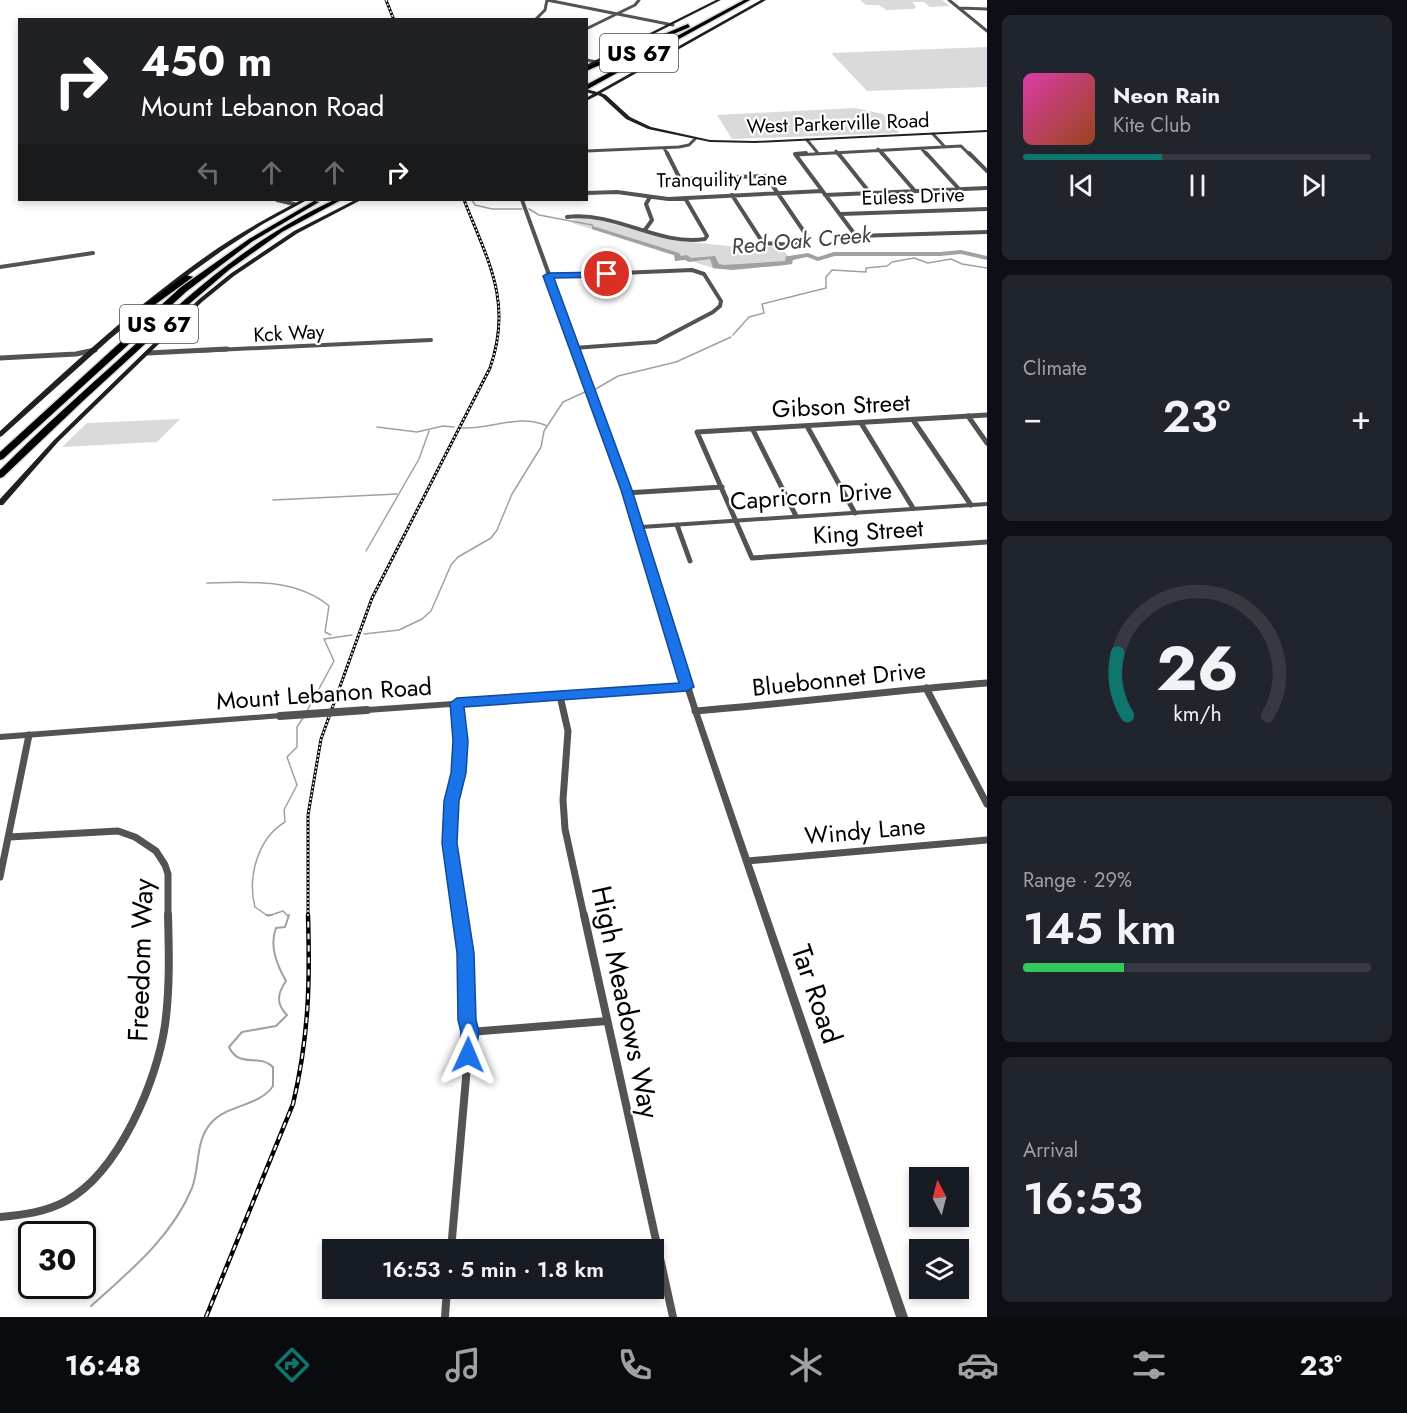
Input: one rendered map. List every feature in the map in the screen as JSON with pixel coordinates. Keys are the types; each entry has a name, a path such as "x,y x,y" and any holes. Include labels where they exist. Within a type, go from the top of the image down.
{"highway":[{"path":"723,8 732,0"},
{"name":"US 67","path":"588,80 737,0"},
{"name":"US 67","path":"588,88 748,0"},
{"path":"719,16 756,0"},
{"path":"588,67 691,25"},
{"path":"621,80 630,71 681,37"},
{"name":"US 67","path":"0,457 151,317 193,282 251,240 320,201"},
{"name":"US 67","path":"0,475 172,312 212,278 273,236 336,201"},
{"path":"128,320 206,265 251,240"}],"main road":[{"path":"588,67 719,0"},
{"path":"588,99 764,0"},
{"path":"588,89 640,124 694,141"},
{"name":"West Parkerville Road","path":"694,141 756,144 987,133"},
{"name":"West Parkerville Road","path":"808,141 987,133"},
{"path":"888,139 914,135"},
{"path":"0,435 159,292 220,248 302,201"},
{"path":"0,504 56,441 201,301 232,276 296,232 356,201"}],"street":[{"path":"537,18 545,10 547,0 673,25"},
{"path":"588,28 618,14 639,0"},
{"path":"950,0 987,31"},
{"path":"959,8 987,9"},
{"path":"975,21 986,21"},
{"path":"588,60 597,62"},
{"path":"935,136 944,146"},
{"name":"West Parkerville Road","path":"588,152 685,146 694,141"},
{"path":"808,141 817,152"},
{"path":"987,171 961,146 795,154 856,236 987,232"},
{"path":"664,148 680,179 766,176 809,239 794,245 767,244 759,239 732,195"},
{"path":"921,148 959,189"},
{"path":"878,149 915,191"},
{"path":"836,151 870,193"},
{"name":"Tranquility Lane","path":"588,193 617,192 650,197 686,198 778,193 870,193 987,188"},
{"path":"645,230 652,220 646,204 650,197"},
{"path":"567,217 591,215 684,241 705,239 707,236 686,198"},
{"path":"281,201 294,204"},
{"name":"Tar Road","path":"522,201 638,528 694,711 902,1317"},
{"name":"Euless Drive","path":"841,214 987,208"},
{"path":"0,267 93,252"},
{"path":"548,276 692,270 704,274 718,294 720,306 669,337 656,342 574,348"},
{"name":"Kck Way","path":"148,353 431,340"},
{"path":"0,358 76,354 95,350"},
{"path":"76,354 86,358"},
{"name":"Gibson Street","path":"722,487 697,432 987,415"},
{"path":"968,416 987,443"},
{"path":"913,420 971,505"},
{"path":"861,423 913,508"},
{"path":"807,426 855,513"},
{"path":"753,430 796,516"},
{"path":"626,493 722,487 737,521"},
{"name":"Capricorn Drive","path":"638,528 987,504"},
{"name":"King Street","path":"737,521 752,558 987,542"},
{"path":"677,525 690,561"},
{"name":"Bluebonnet Drive","path":"694,711 987,683"},
{"name":"Mount Lebanon Road","path":"0,737 687,687"},
{"path":"926,688 987,804"},
{"name":"High Meadows Way","path":"560,696 568,731 563,800 565,829 673,1317"},
{"path":"452,1239 470,1032 467,1020 465,953 449,843 451,801 458,773 461,741 457,703"},
{"path":"0,878 29,735"},
{"name":"Freedom Way","path":"0,1217 52,1208 74,1197 94,1180 111,1156 142,1100 158,1059 165,1022 166,981 168,874 164,857 135,835 118,831 9,837"},
{"name":"Windy Lane","path":"747,861 987,840"},
{"path":"470,1032 608,1021"},
{"path":"445,1317 446,1299"}],"shaded area":[{"path":"860,0 942,0 950,6 930,7 924,2 912,2 916,6 914,9 886,10 879,5 866,5"},
{"path":"987,47 987,87 867,91 831,53"},
{"path":"855,108 883,114 899,133 732,139 717,115"},
{"path":"578,215 679,241 749,248 778,246 793,260 779,266 716,269 572,223"},
{"path":"180,419 157,442 62,447 87,423"}],"waterway":[{"name":"Red Oak Creek","path":"473,201 475,205 492,209 522,209"},
{"name":"Red Oak Creek","path":"529,209 539,215 592,225 594,228"},
{"name":"Red Oak Creek","path":"594,228 677,254 678,259 713,257 716,266 724,267 786,263 789,262 789,258 808,255 818,259 834,254 961,252 987,258"},
{"path":"733,335 749,317 764,313 762,304 826,288 826,277 832,270 866,272 866,268 887,266 892,262 914,258 928,263 951,259 962,264 987,268"},
{"path":"594,390 618,376 676,362 731,337"},
{"path":"364,634 399,630 422,619 431,611 451,565 458,557 491,538 497,530 512,494 541,447 544,431 563,402 585,392"},
{"path":"461,428 515,421 536,422 547,426"},
{"path":"377,427 417,432 443,426 454,427"},
{"path":"366,551 419,459 429,431"},
{"path":"273,500 397,494"},
{"path":"207,583 255,582 302,590 329,606 325,632 331,635"},
{"path":"307,711 334,661 324,639 352,635"},
{"path":"267,915 255,907 254,871 257,859 268,838 285,822 284,810 297,785 287,757 297,747 297,727 303,718"},
{"path":"271,915 283,911 288,916"},
{"path":"267,915 271,915"},
{"path":"267,915 271,915"},
{"path":"91,1306 148,1253 173,1222 192,1188 202,1138 211,1123 225,1112 260,1098 273,1086 273,1067 262,1061 238,1057 229,1047 242,1032 276,1026 287,1015 279,1003 281,990 286,981 277,962 273,942 276,928 285,927 289,915"}],"railway":[{"path":"386,0 393,18"},
{"path":"308,915 308,815 321,739 372,598 490,368 496,344 499,322 495,282 464,201"},
{"path":"206,1317 293,1104 307,1010 308,915"}],"route":[{"path":"468,1055 470,1032 467,1020 465,953 449,843 451,801 458,773 461,741 457,703 687,687 626,493 627,490 548,276 607,274"}]}
